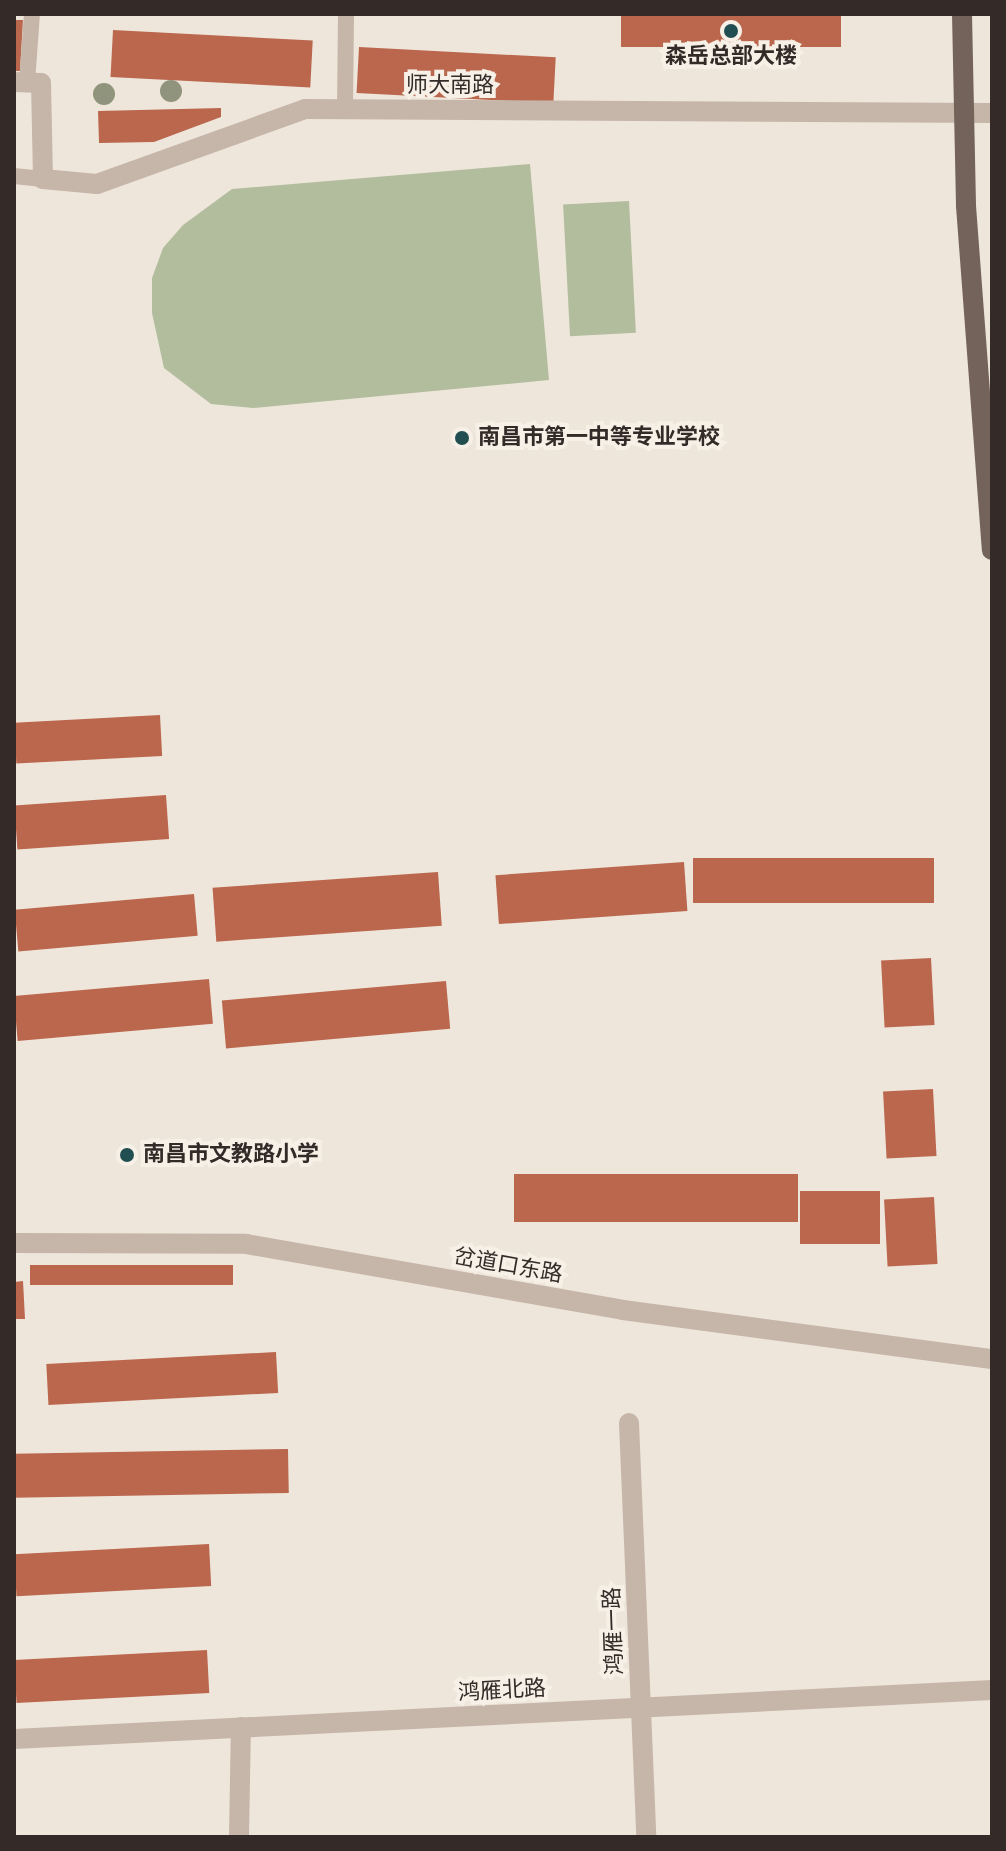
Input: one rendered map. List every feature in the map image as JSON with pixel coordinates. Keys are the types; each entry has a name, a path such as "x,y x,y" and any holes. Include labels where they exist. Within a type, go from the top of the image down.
{"main road":[{"path":"962,14 966,206 992,550"}],"street":[{"path":"21,83 41,83 43,179"},
{"name":"师大南路","path":"43,179 97,184 305,109 992,113"},
{"name":"岔道口东路","path":"14,1243 246,1244 623,1310 992,1359"},
{"name":"鸿雁一路","path":"629,1423 646,1837"},
{"name":"鸿雁北路","path":"14,1739 992,1690"},
{"path":"239,1837 241,1727"}],"lane":[{"path":"21,83 32,14"},
{"path":"345,110 346,14"},
{"path":"14,176 43,179"}],"green space":[{"path":"530,164 549,380 253,408 211,404 164,368 152,313 152,278 163,248 183,225 232,189"},
{"path":"629,201 636,333 570,336 563,204"}],"building":[{"name":"森岳总部大楼","path":"621,14 841,14 841,47 621,47"},
{"path":"14,20 23,20 20,71 14,71"},
{"path":"113,30 313,40 310,87 111,77"},
{"path":"359,47 556,57 553,103 357,93"},
{"path":"221,108 221,117 154,142 99,143 98,111"},
{"path":"160,715 162,756 16,764 14,723"},
{"path":"166,795 169,839 17,849 14,806"},
{"path":"693,858 934,858 934,903 693,903"},
{"path":"684,862 687,911 499,924 495,875"},
{"path":"438,872 442,926 216,942 213,888"},
{"path":"194,894 198,936 18,952 15,910"},
{"path":"931,958 935,1025 885,1028 881,961"},
{"path":"209,979 213,1024 18,1041 14,996"},
{"path":"446,981 450,1029 226,1048 222,1001"},
{"path":"933,1089 937,1156 887,1159 883,1092"},
{"path":"514,1174 798,1174 798,1222 514,1222"},
{"path":"800,1191 880,1191 880,1244 800,1244"},
{"path":"934,1197 938,1264 888,1267 884,1200"},
{"path":"30,1265 233,1265 233,1285 30,1285"},
{"path":"23,1281 25,1319 14,1319 14,1282"},
{"path":"276,1352 278,1393 48,1405 46,1364"},
{"path":"288,1449 289,1493 15,1498 14,1454"},
{"path":"209,1544 211,1586 16,1596 14,1554"},
{"path":"207,1650 209,1693 17,1703 14,1660"}],"place":[{"name":"森岳总部大楼","path":"731,31"},
{"name":"南昌市第一中等专业学校","path":"462,438"},
{"name":"南昌市文教路小学","path":"127,1155"}]}
